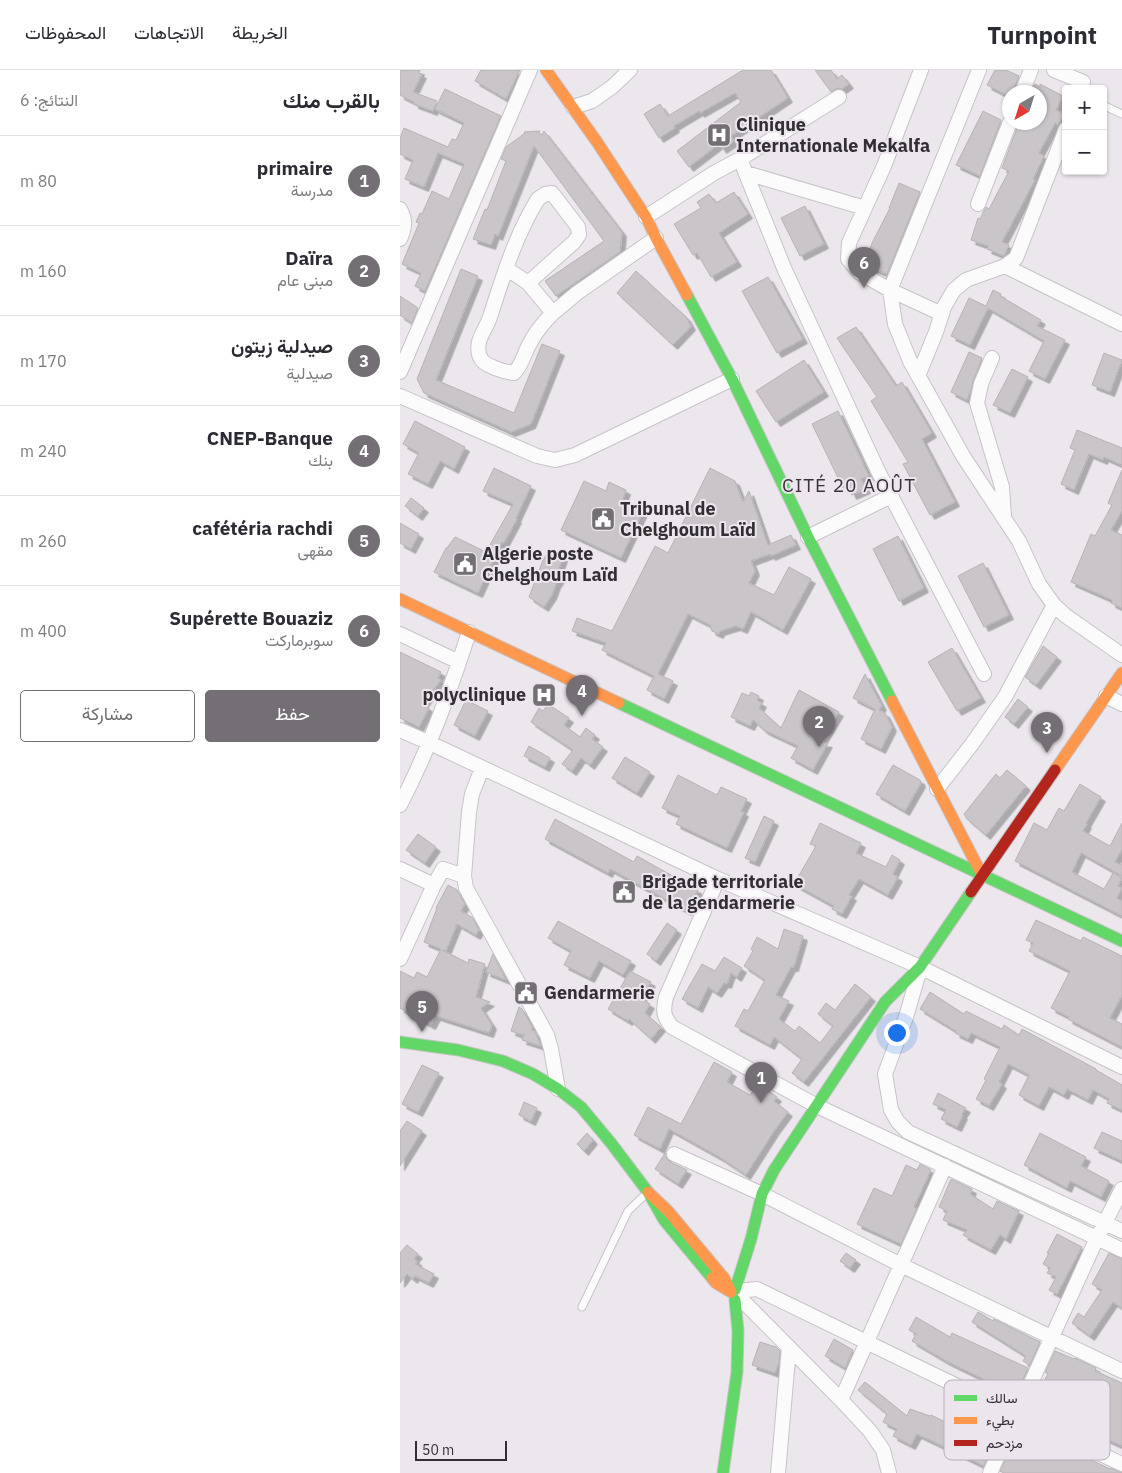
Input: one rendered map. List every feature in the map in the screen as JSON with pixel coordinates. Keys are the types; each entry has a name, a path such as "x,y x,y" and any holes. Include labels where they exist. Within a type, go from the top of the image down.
{"street":[{"path":"401,366 530,70"},
{"path":"546,70 597,142 646,217 732,379 808,537 982,875"},
{"path":"573,107 592,101 612,87 630,70"},
{"path":"920,70 884,166 849,243 848,260 860,273 890,290 942,314"},
{"path":"979,70 890,290 895,324 918,376 963,456 1019,541 1039,584 1066,616 1122,655"},
{"path":"1025,85 1031,70"},
{"path":"1054,70 1084,80"},
{"path":"646,217 839,97"},
{"path":"978,204 1007,130"},
{"path":"918,376 944,307 954,290 966,280 1005,266 1016,258 1066,130"},
{"path":"740,159 788,276 878,471 984,674"},
{"path":"746,173 865,208"},
{"path":"528,283 574,242 579,235 578,227 552,193 545,194 538,199 532,208 510,256 487,324 479,340 478,350 480,358 484,363 514,373 519,368 537,330 552,313 577,293 656,238"},
{"path":"400,209 404,216 404,228 400,239"},
{"path":"1005,266 1122,324"},
{"path":"506,268 528,283 552,313"},
{"path":"992,358 981,384 977,403 1002,487 1004,516"},
{"path":"400,396 537,456 556,460 575,455 732,379"},
{"path":"808,537 891,496"},
{"path":"400,599 1122,941"},
{"path":"937,788 972,744 1005,697 1054,604"},
{"path":"402,798 430,743 469,632"},
{"path":"400,634 459,662"},
{"path":"723,1473 737,1372 738,1331 736,1294 762,1194 774,1170 885,1002 920,967 1122,673"},
{"path":"1106,696 1122,704"},
{"path":"400,730 718,878 920,967 1122,1067"},
{"path":"482,768 472,794 469,812 464,876 466,888 547,1035 558,1090"},
{"path":"400,869 434,885"},
{"path":"400,959 443,869 464,876"},
{"path":"718,878 666,997 665,1018 672,1027 817,1106 1122,1250"},
{"path":"920,967 906,1017 885,1074 891,1110 898,1122 908,1132 1122,1231"},
{"path":"885,1002 897,1003 902,1008 906,1017"},
{"path":"400,1042 458,1050 503,1060 533,1074 581,1107 612,1143 648,1192 664,1220 716,1283 736,1294 870,1431 883,1450 889,1473"},
{"path":"674,1154 762,1194 901,1265 1122,1371"},
{"path":"841,1400 945,1166"},
{"path":"1033,1380 1097,1238 1122,1189"},
{"path":"736,1294 757,1289 945,1380"},
{"path":"778,1473 789,1347"},
{"path":"1110,1458 1122,1464"},
{"path":"990,1473 996,1460"}],"lane":[{"path":"1107,107 1122,114"},
{"path":"582,1307 628,1211 648,1192"}],"building":[{"path":"400,70 420,70 419,73 422,74 413,92 437,101 433,111 414,104 414,102 400,95"},
{"path":"481,70 520,70 506,99 475,81"},
{"path":"743,70 771,70 788,98 731,136 734,141 722,149 719,144 689,167 677,151 741,102 735,93 700,113 699,111 674,126 675,128 659,138 644,114 660,104 668,116"},
{"path":"815,70 831,70 837,79 842,75 849,84 842,89 838,88 831,92"},
{"path":"995,70 1006,70 1019,76 1016,85 1002,85 1002,93 987,85"},
{"path":"1047,88 1062,95 1056,110 1062,113 1062,118 1058,125 1055,123 1039,153 1044,156 1033,179 1035,180 1002,242 1009,245 1004,256 987,249 988,246 971,240 978,218 980,219 986,207 989,209 1009,171 1002,168 1016,130 1047,130"},
{"path":"445,89 501,116 425,291 415,286 421,273 402,264 419,223 416,222 420,213 422,214 432,191 449,199 464,164 438,153 424,187 405,179 413,160 400,154 400,138 404,128 448,147 452,139 456,140 464,123 435,109"},
{"path":"983,111 1001,120 980,176 956,165"},
{"path":"540,131 539,133 542,135 544,131 622,232 620,252 556,296 545,281 604,241 534,146 498,236 495,234 491,245 473,239 485,209 487,210 506,161 501,159 506,147 524,132"},
{"path":"899,183 920,192 887,274 865,265 872,243 890,208"},
{"path":"734,192 748,214 719,233 737,262 711,277 697,253 693,255 674,224 701,208 697,202 709,194 716,203"},
{"path":"805,206 824,244 800,256 781,218"},
{"path":"461,269 478,276 436,380 514,413 542,344 560,351 531,424 511,432 424,393 417,379"},
{"path":"636,271 686,317 691,326 673,345 617,293"},
{"path":"768,277 803,339 777,353 742,291"},
{"path":"993,290 1041,320 1037,326 1065,340 1045,379 1029,371 1044,341 988,308 970,345 951,336 969,298 986,306"},
{"path":"400,296 418,308 412,323 400,315"},
{"path":"856,327 896,386 902,382 932,433 922,439 955,502 930,515 903,464 908,462 871,401 877,397 837,338"},
{"path":"969,352 982,358 967,400 951,392"},
{"path":"1104,353 1122,360 1110,392 1092,385"},
{"path":"804,360 824,392 776,422 756,391"},
{"path":"1012,369 1028,377 1010,413 993,405"},
{"path":"838,411 869,476 861,479 866,489 852,495 848,486 843,488 812,424"},
{"path":"415,421 465,447 454,469 440,461 428,484 408,474 419,453 403,444"},
{"path":"1077,430 1122,448 1122,465 1104,457 1103,460 1089,454 1074,490 1061,484 1075,450 1070,448"},
{"path":"494,468 531,486 517,519 504,543 502,542 478,593 434,572 446,548 455,537 486,552 513,504 483,491"},
{"path":"710,468 735,481 743,502 749,491 768,545 791,535 796,545 771,556 770,554 751,561 755,571 749,583 774,595 789,567 811,579 783,630 751,612 743,629 736,626 720,631 719,634 712,631 710,625 688,614 658,674 673,681 664,699 647,690 654,676 602,650 606,643 572,631 577,618 612,631 655,546 668,553"},
{"path":"1122,470 1122,511 1111,530 1122,535 1122,608 1111,603 1112,600 1071,582 1091,534 1095,536 1112,505 1108,503"},
{"name":"Tribunal de Chelghoum Laïd","path":"584,481 606,491 609,482 626,490 623,499 644,509 621,558 561,530"},
{"path":"411,498 424,508 418,516 405,506"},
{"path":"400,523 419,534 411,549 400,543"},
{"path":"898,536 924,588 899,601 873,549"},
{"path":"548,552 563,557 559,569 564,572 544,607 529,597"},
{"path":"983,563 1009,615 984,627 958,576"},
{"path":"1043,646 1057,657 1036,685 1025,677"},
{"path":"952,648 981,698 957,711 928,662"},
{"path":"400,652 441,672 438,678 441,680 423,704 429,708 419,727 400,718"},
{"path":"865,674 882,706 879,710 885,713 892,727 881,749 861,739 875,709 853,698"},
{"path":"799,690 839,712 821,742 828,743 813,770 791,758 798,746 764,730 753,720 750,726 731,717 742,693 749,696 751,692 759,696 757,700 762,703 759,708 781,728"},
{"path":"1018,699 1028,707 1014,724 1005,717"},
{"path":"466,700 488,711 475,736 454,725"},
{"path":"548,704 569,718 564,725 580,737 586,728 595,735 592,739 603,747 590,765 581,758 572,771 562,764 573,750 531,722 539,708 543,711"},
{"path":"529,746 550,758 545,767 524,756"},
{"path":"625,757 650,772 637,793 612,778"},
{"path":"893,765 920,780 921,783 905,811 876,794"},
{"path":"1007,770 1026,786 986,835 967,819 964,814 996,774 1000,778"},
{"path":"678,775 717,795 721,787 747,799 741,811 744,812 727,848 676,824 680,816 662,808"},
{"path":"1080,784 1101,797 1083,831 1110,846 1122,823 1122,849 1115,862 1122,865 1122,876 1081,853 1072,872 1104,889 1113,873 1122,878 1118,886 1122,888 1117,898 1122,901 1122,916 1015,861 1034,823 1047,830 1059,808 1064,811"},
{"path":"764,816 774,821 755,862 745,858"},
{"path":"555,819 634,862 637,856 698,890 687,911 610,869 608,873 545,839"},
{"path":"820,823 861,843 856,853 886,867 892,855 900,860 893,874 898,877 888,895 859,879 849,895 852,896 842,914 832,909 834,906 794,884 816,846 810,844"},
{"path":"418,834 436,847 425,863 406,850"},
{"path":"448,885 457,890 465,904 461,911 473,918 479,930 476,935 457,924 446,951 442,950 468,963 469,959 485,964 476,997 490,1002 481,1008 492,1025 489,1033 436,1016 431,1025 400,1008 400,971 414,978 417,972 427,977 441,949 424,942 436,908"},
{"path":"1036,920 1081,941 1083,937 1122,956 1122,995 1110,1018 1122,1024 1122,1047 1051,1008 1070,971 1029,951 1033,943 1026,940"},
{"path":"558,921 631,961 623,975 599,961 590,978 564,965 571,951 548,938"},
{"path":"667,923 677,930 656,961 647,954"},
{"path":"784,929 803,936 794,967 791,967 776,995 789,1001 779,1019 795,1031 799,1026 820,1043 833,1026 818,1014 826,1003 835,1010 855,984 871,997 804,1082 792,1073 802,1059 774,1037 770,1045 735,1026 744,1009 748,1011 765,980 744,966 753,951 751,949 757,937 778,949"},
{"path":"493,954 506,980 486,972"},
{"path":"724,957 742,968 737,977 731,973 727,984 724,983 717,993 708,987 698,1008 682,999 702,964 715,971"},
{"path":"630,971 651,982 641,999 650,1004 645,1013 661,1027 651,1039 629,1019 628,1021 608,1009"},
{"path":"930,992 964,1014 966,1011 1002,1029 1004,1025 1019,1035 1022,1029 1096,1069 1122,1085 1122,1110 1107,1103 1109,1099 1093,1090 1088,1100 1067,1089 1064,1095 1049,1087 1039,1106 1019,1095 1029,1075 1008,1064 999,1082 1002,1084 989,1106 976,1099 1000,1047 971,1033 968,1039 955,1033 956,1031 920,1009"},
{"path":"519,1007 533,1028 531,1030 535,1031 541,1046 522,1040 524,1034 511,1031"},
{"path":"714,1062 732,1072 727,1082 750,1095 758,1084 777,1097 774,1101 788,1112 746,1175 721,1158 669,1129 660,1149 634,1135 648,1107 681,1124"},
{"path":"422,1065 439,1073 418,1112 402,1104"},
{"path":"938,1093 966,1108 957,1127 941,1119 946,1110 933,1104"},
{"path":"524,1102 537,1108 531,1121 519,1115"},
{"path":"407,1121 422,1131 400,1166 400,1131"},
{"path":"1102,1132 1122,1141 1122,1161 1094,1148"},
{"path":"587,1133 593,1140 584,1151 577,1144"},
{"path":"1040,1133 1086,1157 1081,1166 1109,1181 1101,1197 1070,1181 1067,1188 1024,1165"},
{"path":"665,1153 670,1162 687,1170 678,1184 655,1169"},
{"path":"920,1164 931,1170 914,1207 917,1208 901,1244 857,1224 874,1188 892,1196 906,1165 917,1170"},
{"path":"951,1179 972,1189 970,1194 993,1209 997,1201 1019,1211 1006,1239 1000,1235 991,1250 963,1235 967,1230 943,1220 947,1211 939,1207"},
{"path":"1057,1234 1082,1247 1057,1294 1049,1290 1056,1277 1047,1273 1050,1268 1043,1264"},
{"path":"407,1245 418,1254 414,1259 418,1262 415,1264 434,1274 429,1283 415,1276 413,1279 407,1274 400,1283 400,1253"},
{"path":"846,1253 856,1260 850,1268 840,1261"},
{"path":"1109,1253 1122,1259 1122,1308 1113,1302 1090,1336 1072,1323 1078,1313 1084,1317 1102,1290 1092,1284"},
{"path":"978,1312 993,1321 994,1319 1040,1342 1030,1365 1023,1361 1026,1356 972,1322"},
{"path":"916,1317 950,1337 952,1333 1028,1368 1023,1380 985,1380 946,1361 912,1341 916,1334 909,1330"},
{"path":"834,1339 853,1350 845,1368 825,1356"},
{"path":"760,1342 776,1347 780,1351 775,1373 752,1365"},
{"path":"1055,1351 1096,1368 1095,1371 1122,1383 1122,1446 1110,1441 1110,1380 1045,1380 1048,1374 1045,1372"},
{"path":"865,1382 907,1416 910,1409 931,1415 944,1421 944,1447 917,1434 911,1445 893,1436 897,1429 883,1422 887,1414 858,1390"},
{"path":"971,1460 986,1460 984,1466"},
{"path":"1005,1460 1091,1460 1122,1473 1004,1473 1000,1471"}],"traffic: fast":[{"path":"687,295 732,379 808,537 892,701"},
{"path":"619,703 1122,941"},
{"path":"735,1290 751,1239 762,1194 774,1170 885,1002 920,967 971,892"},
{"path":"400,1042 458,1050 503,1061 533,1074 558,1089 581,1107 611,1143 648,1192 664,1220 712,1278"},
{"path":"723,1473 737,1372 738,1331 735,1300"}],"traffic: slow":[{"path":"546,70 597,142 646,217 687,295"},
{"path":"400,599 619,703"},
{"path":"1055,770 1122,673"},
{"path":"892,701 982,875"},
{"path":"648,1192 668,1211 724,1278 731,1292 716,1283 712,1278"}],"traffic: jam":[{"path":"971,892 1055,770"}],"place":[{"name":"Clinique Internationale Mekalfa","path":"719,135"},
{"name":"Supérette Bouaziz","path":"864,288"},
{"name":"Tribunal de Chelghoum Laïd","path":"603,519"},
{"name":"Algerie poste Chelghoum Laïd","path":"465,564"},
{"name":"polyclinique","path":"544,695"},
{"name":"CNEP-Banque","path":"582,716"},
{"name":"Daïra","path":"819,747"},
{"name":"صيدلية زيتون","path":"1047,753"},
{"name":"Brigade territoriale de la gendarmerie","path":"624,892"},
{"name":"Gendarmerie","path":"526,993"},
{"name":"cafétéria rachdi","path":"422,1032"},
{"name":"primaire","path":"761,1103"}],"district":[{"name":"CITÉ 20 AOÛT","path":"849,485"}]}
